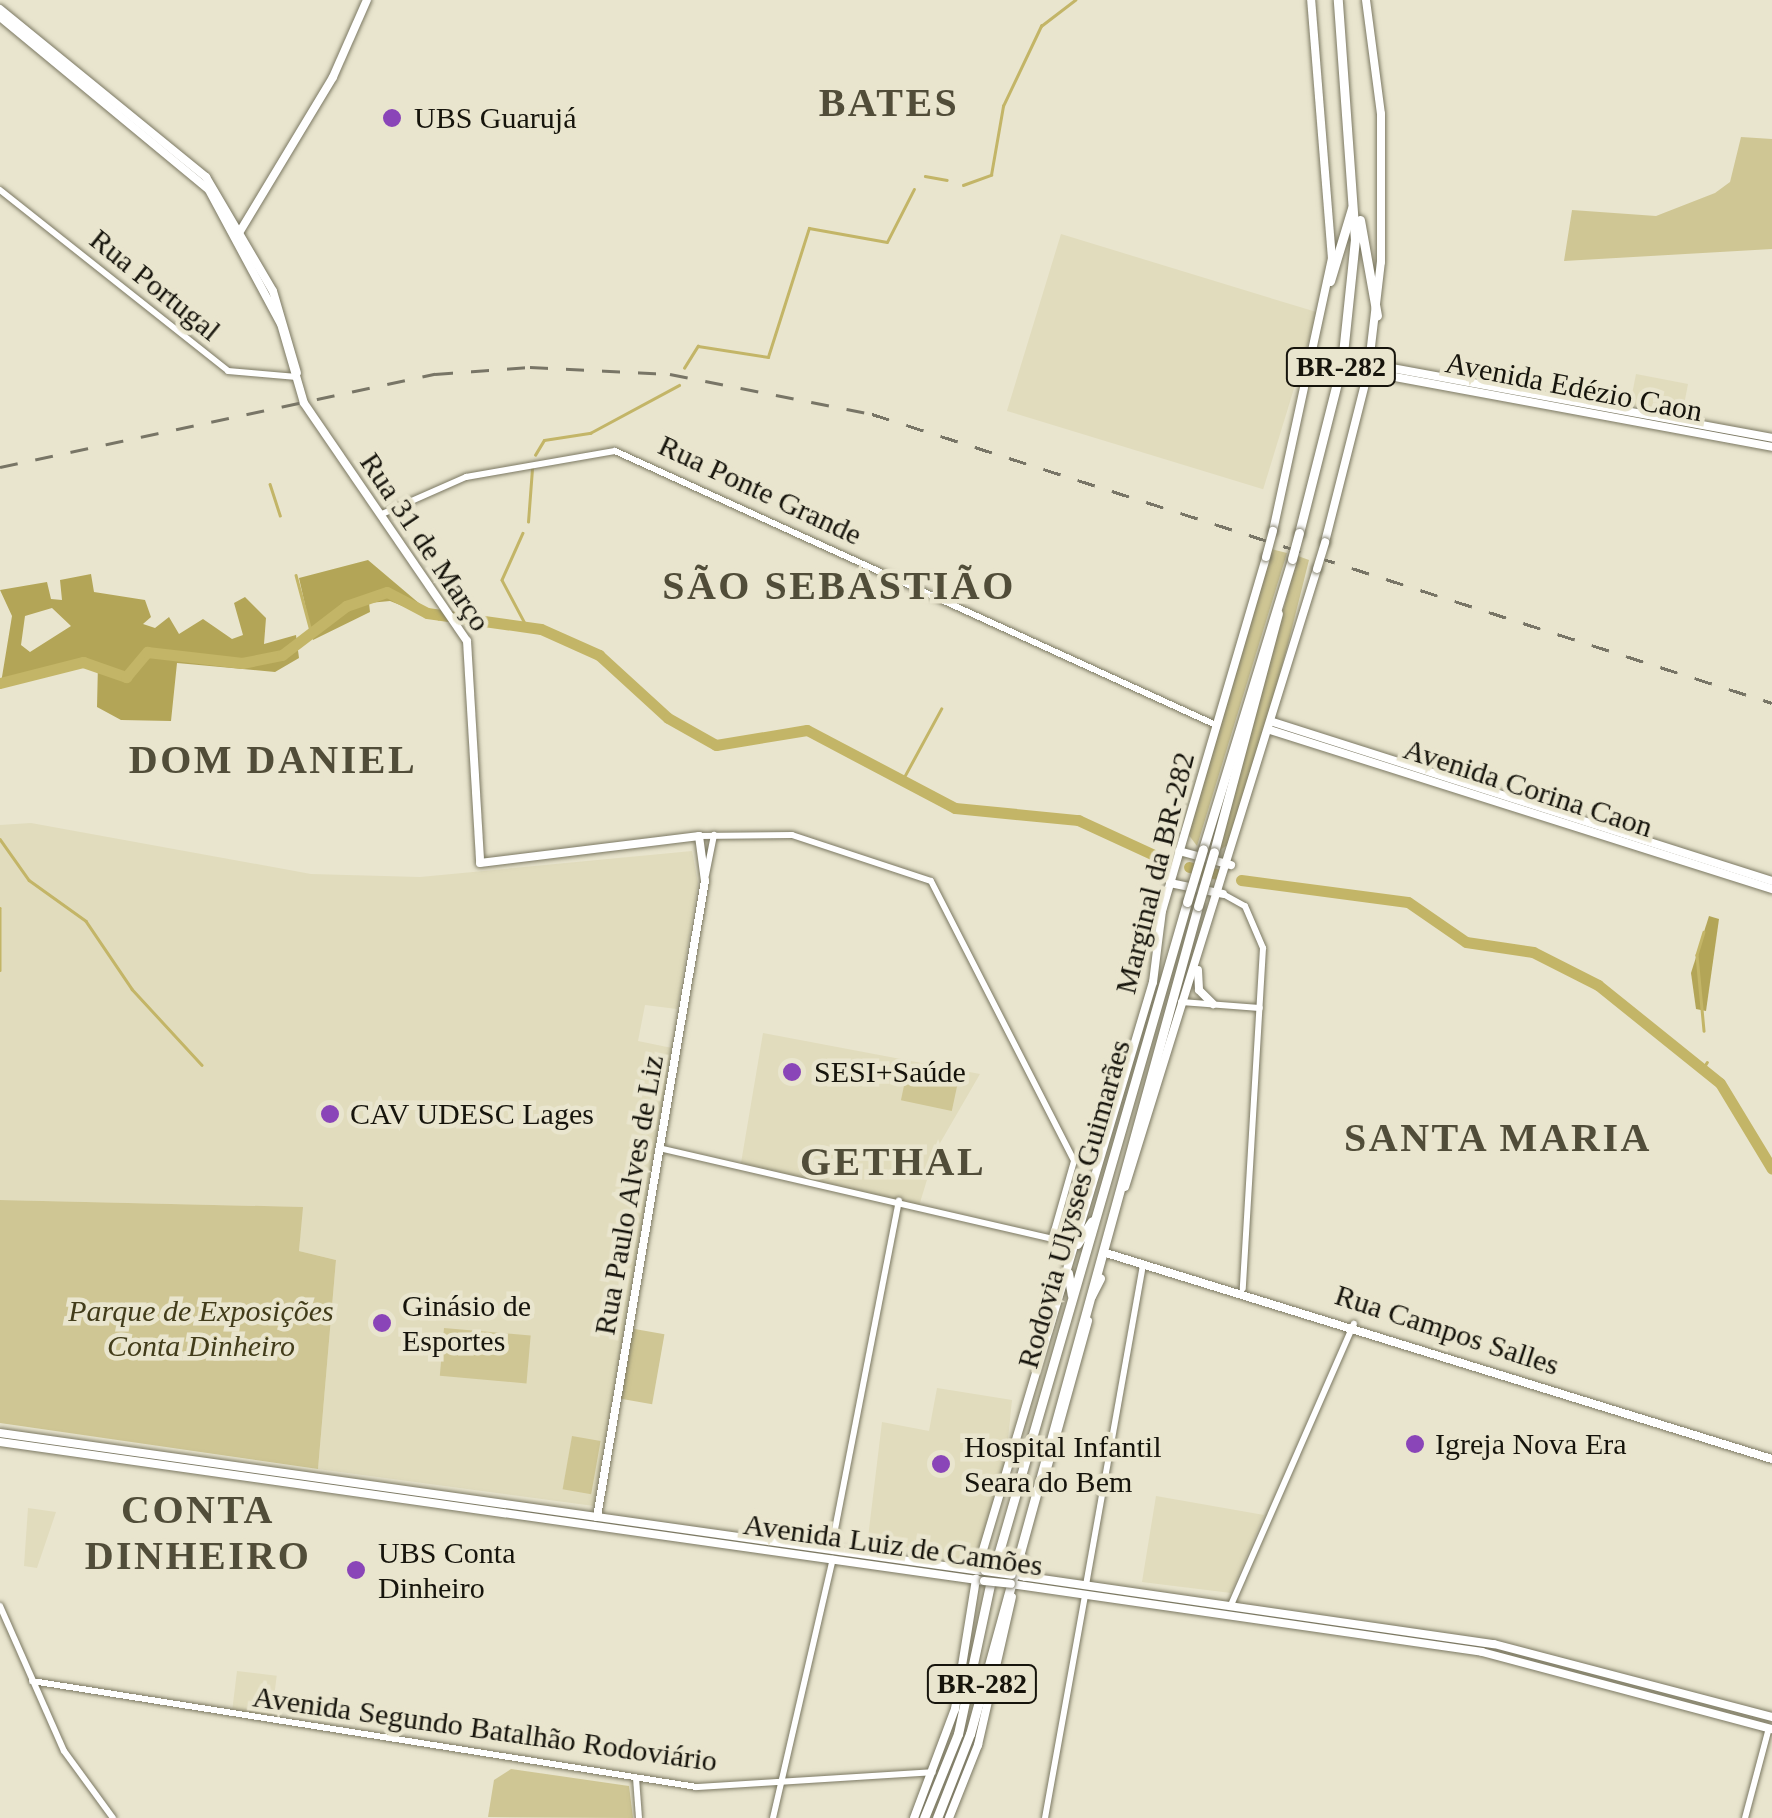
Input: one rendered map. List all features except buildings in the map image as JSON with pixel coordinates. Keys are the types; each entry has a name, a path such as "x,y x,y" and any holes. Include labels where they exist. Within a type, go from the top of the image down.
{"highway":[{"name":"Rodovia Ulysses Guimarães","path":"924,1818 958,1734 1072,1298 1202,849 1292,559 1342,363 1356,166 1338,0"},
{"path":"1330,281 1356,166"},
{"path":"1356,197 1377,315"},
{"name":"Rodovia Ulysses Guimarães","path":"937,1818 970,1734 1082,1311 1214,852 1278,606"},
{"path":"1124,1191 1127,1154"},
{"path":"1077,1244 1096,1215"},
{"path":"1068,1273 1072,1298"},
{"path":"1082,1311 1100,1278"}],"main road":[{"path":"238,234 333,77 367,0"},
{"name":"Marginal da BR-282","path":"914,1818 934,1772 959,1692 980,1575 1156,970 1170,884 1266,558 1330,281 1331,181 1311,0"},
{"name":"Marginal da BR-282","path":"1025,1577 1024,1546 1106,1253 1179,1002 1223,894 1325,542 1369,368 1377,315 1384,180 1366,0"},
{"name":"Rua 31 de Março","path":"0,8 193,164 238,234 310,413 453,620 474,658 480,863 699,836"},
{"name":"Rua 31 de Março","path":"0,17 198,177 238,234"},
{"name":"Avenida Edézio Caon","path":"1369,368 1772,438"},
{"name":"Avenida Edézio Caon","path":"1369,368 1772,446"},
{"name":"Avenida Corina Caon","path":"1272,726 1772,881"},
{"name":"Avenida Corina Caon","path":"1272,726 1772,889"},
{"name":"Rua Paulo Alves de Liz","path":"597,1517 704,881 699,836"},
{"path":"1180,851 1231,865"},
{"path":"1170,884 1223,894"},
{"path":"1199,960 1199,990 1212,1004"},
{"name":"Rua Campos Salles","path":"1106,1253 1243,1288 1772,1459"},
{"name":"Avenida Luiz de Camões","path":"0,1434 301,1480 337,1490 637,1532 869,1555 1013,1581 1231,1606 1494,1644 1772,1718"},
{"name":"Avenida Luiz de Camões","path":"0,1442 301,1480 346,1482 784,1543 846,1561 980,1575"},
{"path":"337,1490 346,1482"},
{"path":"597,1517 637,1532"},
{"path":"846,1561 869,1555"},
{"name":"Avenida Luiz de Camões","path":"1013,1581 1025,1577 1085,1590 1482,1652 1771,1728"},
{"path":"948,1818 983,1726 1013,1581"}],"street":[{"name":"Rua Portugal","path":"0,190 228,371 297,377"},
{"name":"Rua Ponte Grande","path":"382,514 466,477 616,451 1216,725"},
{"name":"Rua Paulo Alves de Liz","path":"704,881 714,835"},
{"path":"699,836 798,836 930,881 1074,1160 1052,1238"},
{"path":"1223,894 1245,906 1262,936 1243,1288"},
{"path":"1179,1002 1260,1008"},
{"path":"659,1148 1077,1244"},
{"path":"773,1818 832,1554 899,1201"},
{"path":"1045,1818 1144,1262"},
{"path":"1231,1606 1354,1324"},
{"path":"0,1606 64,1750 113,1818"},
{"name":"Avenida Segundo Batalhão Rodoviário","path":"32,1680 636,1778 781,1786 934,1772"},
{"path":"1745,1818 1771,1728"},
{"path":"636,1778 639,1818"}],"shaded area":[{"path":"1061,234 1317,312 1263,489 1007,411"},
{"path":"1636,374 1688,384 1682,415 1630,404"},
{"path":"368,560 440,621 390,601 369,603 370,612 313,640 299,578"},
{"path":"91,574 94,592 145,600 151,617 143,624 155,628 169,617 179,634 203,619 232,639 243,635 234,603 245,597 266,618 264,644 296,635 299,658 275,672 177,663 171,721 121,720 97,707 98,663 24,674 0,689 12,616 0,590 47,582 51,599 62,600 60,580","holes":["52,608 71,626 30,652 21,645 25,616"]},
{"name":"CAV UDESC Lages","path":"31,823 311,874 420,877 692,851 698,883 677,1009 645,1005 638,1041 672,1048 594,1506 318,1469 336,1260 299,1251 302,1207 0,1200 0,825"},
{"path":"1709,916 1719,919 1706,1011 1696,1009 1691,973"},
{"path":"763,1033 980,1074 936,1150 919,1206 741,1163"},
{"name":"Hospital Infantil Seara do Bem","path":"937,1388 1012,1400 1002,1497 977,1562 867,1546 882,1422 929,1431"},
{"path":"1156,1496 1264,1515 1231,1593 1142,1582"},
{"path":"28,1508 56,1512 37,1568 24,1566"},
{"path":"237,1671 277,1676 272,1716 232,1711"}],"green space":[{"path":"1741,137 1772,139 1772,249 1564,261 1572,210 1656,216 1715,193 1730,182"},
{"path":"1271,549 1287,553 1197,846 1188,834"},
{"path":"1298,556 1309,560 1287,648 1232,842 1217,852"},
{"path":"908,1067 959,1078 952,1111 901,1100"},
{"name":"Parque de Exposições Conta Dinheiro","path":"0,1200 303,1207 299,1251 336,1260 318,1469 0,1423"},
{"path":"444,1328 531,1336 526,1383 440,1376"},
{"path":"629,1328 664,1334 652,1404 617,1398"},
{"path":"572,1436 601,1441 591,1494 563,1489"},
{"path":"511,1769 629,1786 633,1818 488,1817 494,1780"}],"waterway":[{"path":"963,185 991,175 1003,106 1041,26 1075,0"},
{"path":"925,176 947,180"},
{"path":"684,368 698,346 768,357 809,228 887,242 914,189"},
{"path":"535,455 544,440 590,433 679,385"},
{"path":"528,522 532,469"},
{"path":"270,484 280,515"},
{"path":"523,533 502,580 527,627"},
{"path":"296,575 311,631"},
{"path":"0,683 83,662 126,677 147,652 242,663 282,655 346,606 387,592 427,613 541,629 599,655 668,718 716,745 807,730 955,808 1078,820 1167,861"},
{"path":"903,779 941,709"},
{"path":"0,839 29,880 86,921 132,989 202,1065"},
{"path":"1189,867 1220,875"},
{"path":"1241,880 1408,902 1466,942 1533,952 1598,985 1720,1083 1772,1169"},
{"path":"0,908 0,970"},
{"path":"1704,932 1697,955 1704,1031"},
{"path":"1702,1070 1707,1062"}],"railway":[{"path":"0,467 435,374 530,367 670,374 872,414 1772,703"}],"place":[{"name":"UBS Guarujá","path":"392,118"},
{"name":"SESI+Saúde","path":"792,1072"},
{"name":"CAV UDESC Lages","path":"330,1114"},
{"name":"Ginásio de Esportes","path":"382,1323"},
{"name":"Igreja Nova Era","path":"1415,1444"},
{"name":"Hospital Infantil Seara do Bem","path":"941,1464"},
{"name":"UBS Conta Dinheiro","path":"356,1570"}],"district":[{"name":"BATES","path":"889,103"},
{"name":"SÃO SEBASTIÃO","path":"839,586"},
{"name":"DOM DANIEL","path":"273,760"},
{"name":"SANTA MARIA","path":"1498,1138"},
{"name":"GETHAL","path":"893,1162"},
{"name":"CONTA DINHEIRO","path":"198,1533"}]}
